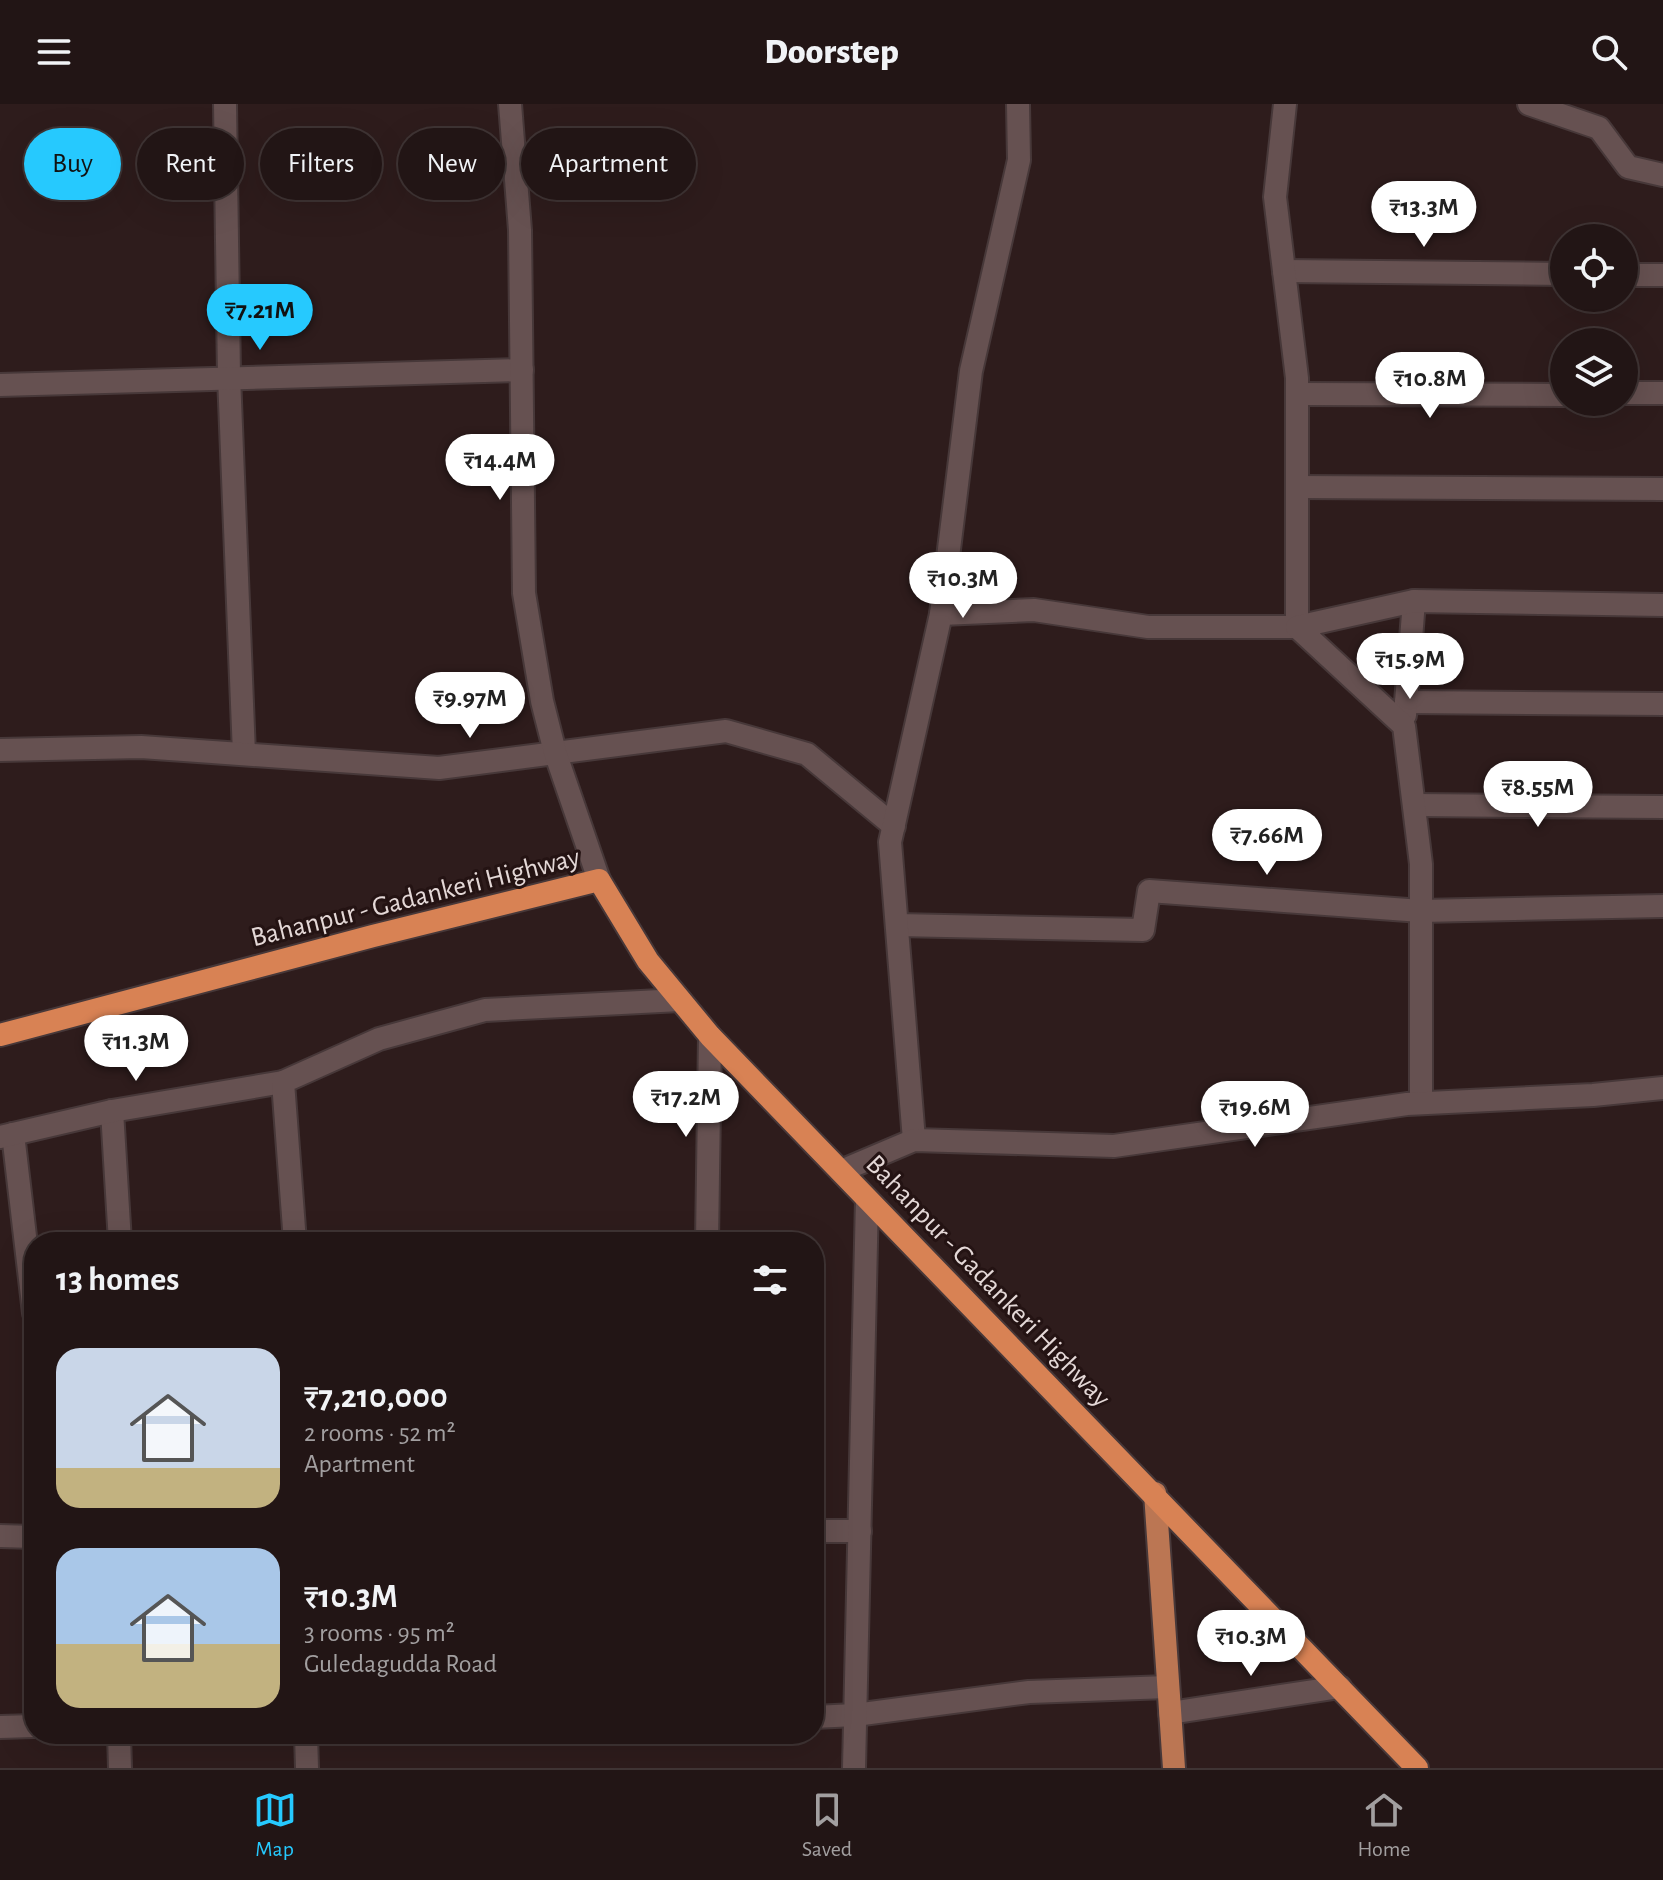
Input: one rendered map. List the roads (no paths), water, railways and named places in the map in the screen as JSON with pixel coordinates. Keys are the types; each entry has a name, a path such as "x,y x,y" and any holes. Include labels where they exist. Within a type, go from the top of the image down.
{"highway":[{"name":"Bahanpur - Gadankeri Highway","path":"0,1035 373,936 599,880 648,961 710,1036 1155,1493 1417,1768"}],"main road":[{"path":"1155,1493 1174,1768"}],"street":[{"path":"225,104 229,376 244,754"},
{"path":"510,104 520,230 524,593 542,701 555,752 599,880"},
{"path":"914,1140 890,842 941,614 971,371 1019,160 1018,104"},
{"path":"1285,104 1275,197 1297,394 1297,627 1404,726"},
{"path":"1529,104 1599,128 1628,167 1663,175"},
{"path":"1284,271 1550,274"},
{"path":"1638,275 1663,275"},
{"path":"0,385 229,376 522,370"},
{"path":"1638,393 1663,393"},
{"path":"1297,394 1550,395"},
{"path":"1297,487 1663,489"},
{"path":"941,614 1034,610 1148,627 1297,627 1414,601 1663,605"},
{"path":"1414,601 1404,726 1421,864 1421,1103"},
{"path":"1406,702 1663,704"},
{"path":"0,750 141,747 439,768 726,731 807,754 894,826"},
{"path":"1414,805 1663,807"},
{"path":"897,925 1143,930 1149,891 1421,911 1663,906"},
{"path":"24,1247 7,1135 112,1111 283,1082 379,1039 485,1010 680,1000"},
{"path":"707,1232 710,1036"},
{"path":"283,1082 294,1232"},
{"path":"841,1171 914,1140 1114,1146 1421,1103 1593,1095 1663,1088"},
{"path":"112,1111 119,1232"},
{"path":"854,1768 867,1199"},
{"path":"824,1531 860,1531"},
{"path":"0,1536 24,1537"},
{"path":"824,1717 1029,1692 1168,1687"},
{"path":"1170,1713 1340,1687"},
{"path":"0,1727 24,1726"},
{"path":"119,1744 120,1768"},
{"path":"306,1744 307,1768"}]}
